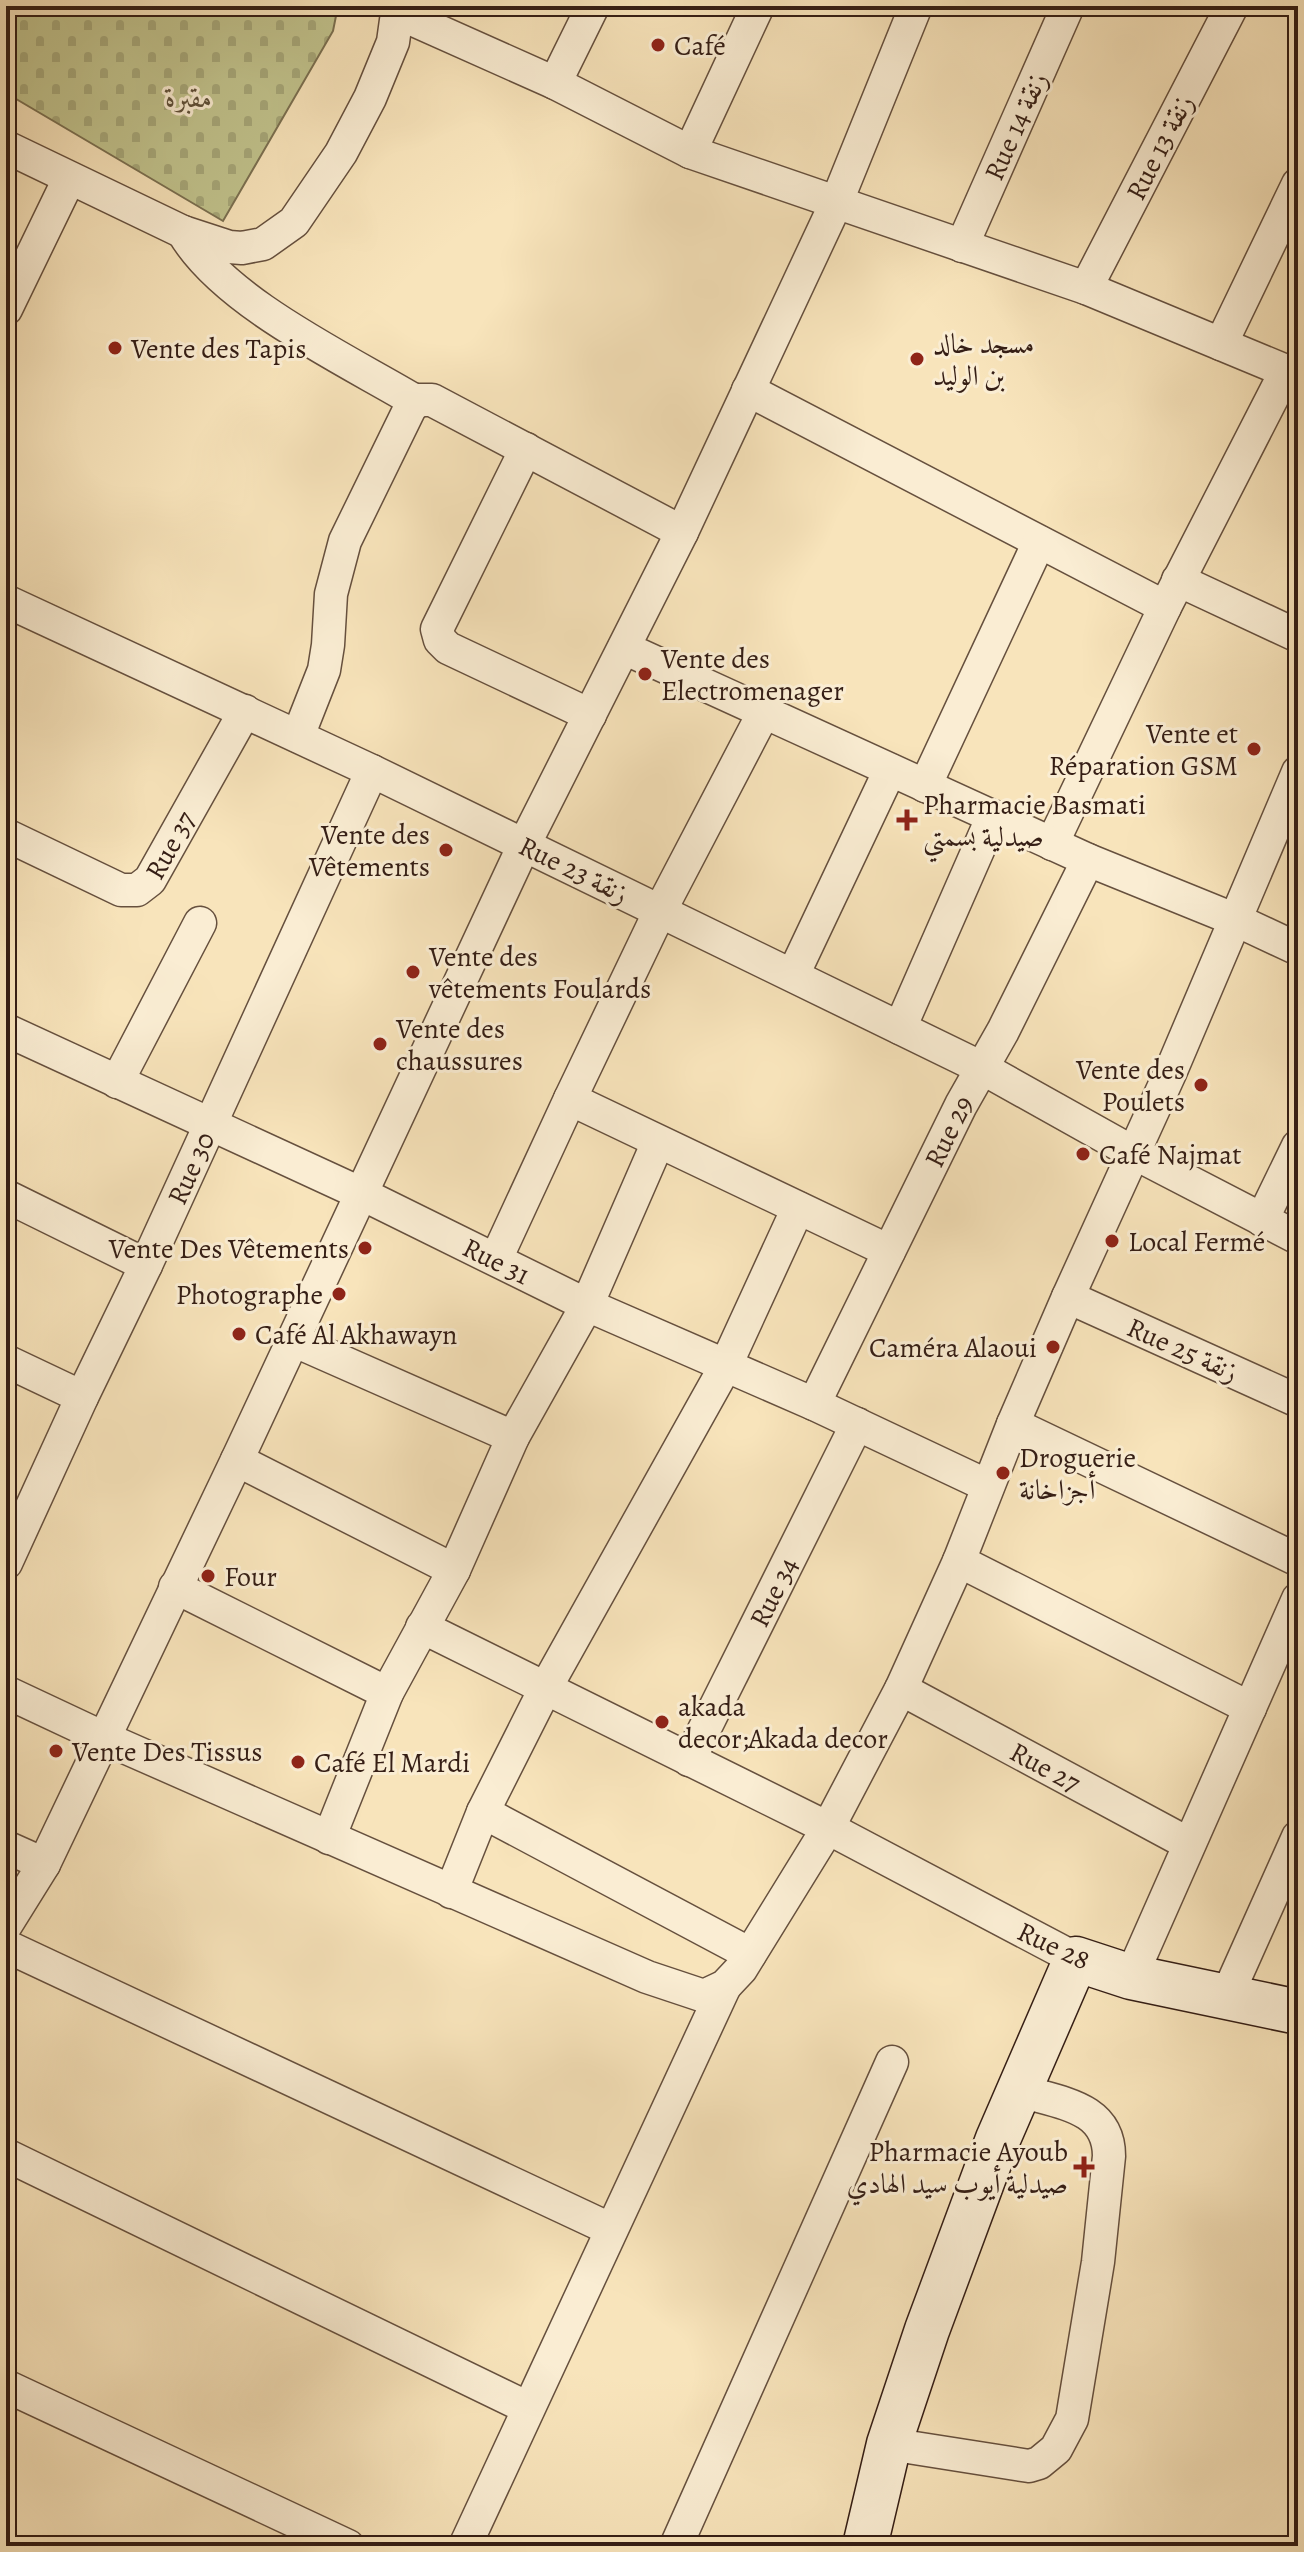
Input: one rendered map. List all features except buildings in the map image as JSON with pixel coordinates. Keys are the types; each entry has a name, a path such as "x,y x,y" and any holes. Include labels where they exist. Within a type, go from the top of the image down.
{"street":[{"path":"555,83 593,6"},
{"path":"690,152 758,6"},
{"path":"6,1925 44,1864 237,1460 524,845 682,532 837,201 916,6"},
{"name":"Rue 14 زنقة","path":"962,246 1068,6"},
{"name":"Rue 13 زنقة","path":"1086,288 1232,6"},
{"path":"6,147 183,232 229,247 251,247 278,235 294,222 341,153 370,98 393,42 398,10 555,83 690,152 1086,288 1292,373 1172,594 1052,844"},
{"path":"6,309 69,179"},
{"path":"1221,344 1298,184"},
{"path":"183,232 193,250 242,295 417,402"},
{"path":"748,390 1039,542 1172,594 1298,636"},
{"path":"298,736 324,670 331,594 345,541 411,406 417,402 432,400 682,532"},
{"path":"526,449 437,629 440,640 448,648 590,715"},
{"path":"925,786 1039,542"},
{"name":"Rue 23 زنقة","path":"6,601 372,771 982,1068 1134,1153 1298,1238"},
{"path":"624,648 1052,844 1298,949"},
{"name":"Rue 37","path":"6,835 121,890 137,890 150,880 245,711"},
{"path":"496,1259 660,911 764,712"},
{"path":"793,975 890,770"},
{"name":"Rue 30","path":"6,1563 14,1527 146,1265 372,771"},
{"path":"465,2546 725,1986 741,1969 828,1828 901,1689 959,1561 1013,1424 1236,920 1298,772"},
{"path":"900,1028 993,816"},
{"name":"Rue 29","path":"814,1404 961,1105 1088,860"},
{"path":"117,1082 200,923"},
{"name":"Rue 31","path":"6,1030 362,1194 587,1305 814,1404 988,1486"},
{"path":"570,1099 889,1251"},
{"path":"329,1838 387,1693 454,1570 513,1437 587,1305 658,1142"},
{"path":"1262,1220 1298,1146"},
{"path":"6,1196 146,1265"},
{"path":"451,1892 483,1812 545,1689 725,1367 798,1208"},
{"name":"Rue 25 زنقة","path":"1068,1297 1298,1401"},
{"path":"293,1340 513,1437"},
{"path":"6,1361 82,1397"},
{"name":"Rue 34","path":"689,1760 857,1424"},
{"path":"1013,1424 1298,1560"},
{"path":"237,1460 454,1570"},
{"path":"959,1561 1250,1708"},
{"path":"175,1587 387,1693"},
{"path":"1131,1977 1298,1599"},
{"name":"Rue 28","path":"422,1627 828,1828 1076,1959 1131,1977 1298,2012"},
{"name":"Rue 27","path":"901,1689 1189,1844"},
{"path":"6,1692 647,1977 692,1993 708,1994 725,1986"},
{"path":"483,1812 750,1954"},
{"path":"1226,1998 1298,1837"},
{"path":"6,1847 44,1864"},
{"path":"6,1946 610,2229"},
{"path":"865,2546 889,2444 927,2330 1018,2090 1076,1959"},
{"path":"676,2546 892,2062"},
{"path":"889,2444 1029,2466 1050,2455 1068,2432 1098,2262 1108,2139 1098,2122 1082,2111 1018,2090"},
{"path":"6,2155 528,2408"},
{"path":"6,2386 348,2546"}],"green space":[{"name":"مقبرة","path":"6,6 338,6 333,31 223,221 6,93"}],"place":[{"name":"Café","path":"658,45"},
{"name":"Vente des Tapis","path":"115,348"},
{"name":"مسجد خالد بن الوليد","path":"917,359"},
{"name":"Vente des Electromenager","path":"645,674"},
{"name":"Vente et Réparation GSM","path":"1254,749"},
{"name":"Pharmacie Basmati صيدلية بسمتي","path":"907,820"},
{"name":"Vente des Vêtements","path":"446,850"},
{"name":"Vente des vêtements Foulards","path":"413,972"},
{"name":"Vente des chaussures","path":"380,1044"},
{"name":"Vente des Poulets","path":"1201,1085"},
{"name":"Café Najmat","path":"1083,1154"},
{"name":"Local Fermé","path":"1112,1241"},
{"name":"Vente Des Vêtements","path":"365,1248"},
{"name":"Photographe","path":"339,1294"},
{"name":"Café Al Akhawayn","path":"239,1334"},
{"name":"Caméra Alaoui","path":"1053,1347"},
{"name":"Droguerie أجزاخانة","path":"1003,1473"},
{"name":"Four","path":"208,1576"},
{"name":"akada decor;Akada decor","path":"662,1722"},
{"name":"Vente Des Tissus","path":"56,1751"},
{"name":"Café El Mardi","path":"298,1762"},
{"name":"Pharmacie Ayoub صيدلية أيوب سيد الهادي","path":"1084,2167"}]}
